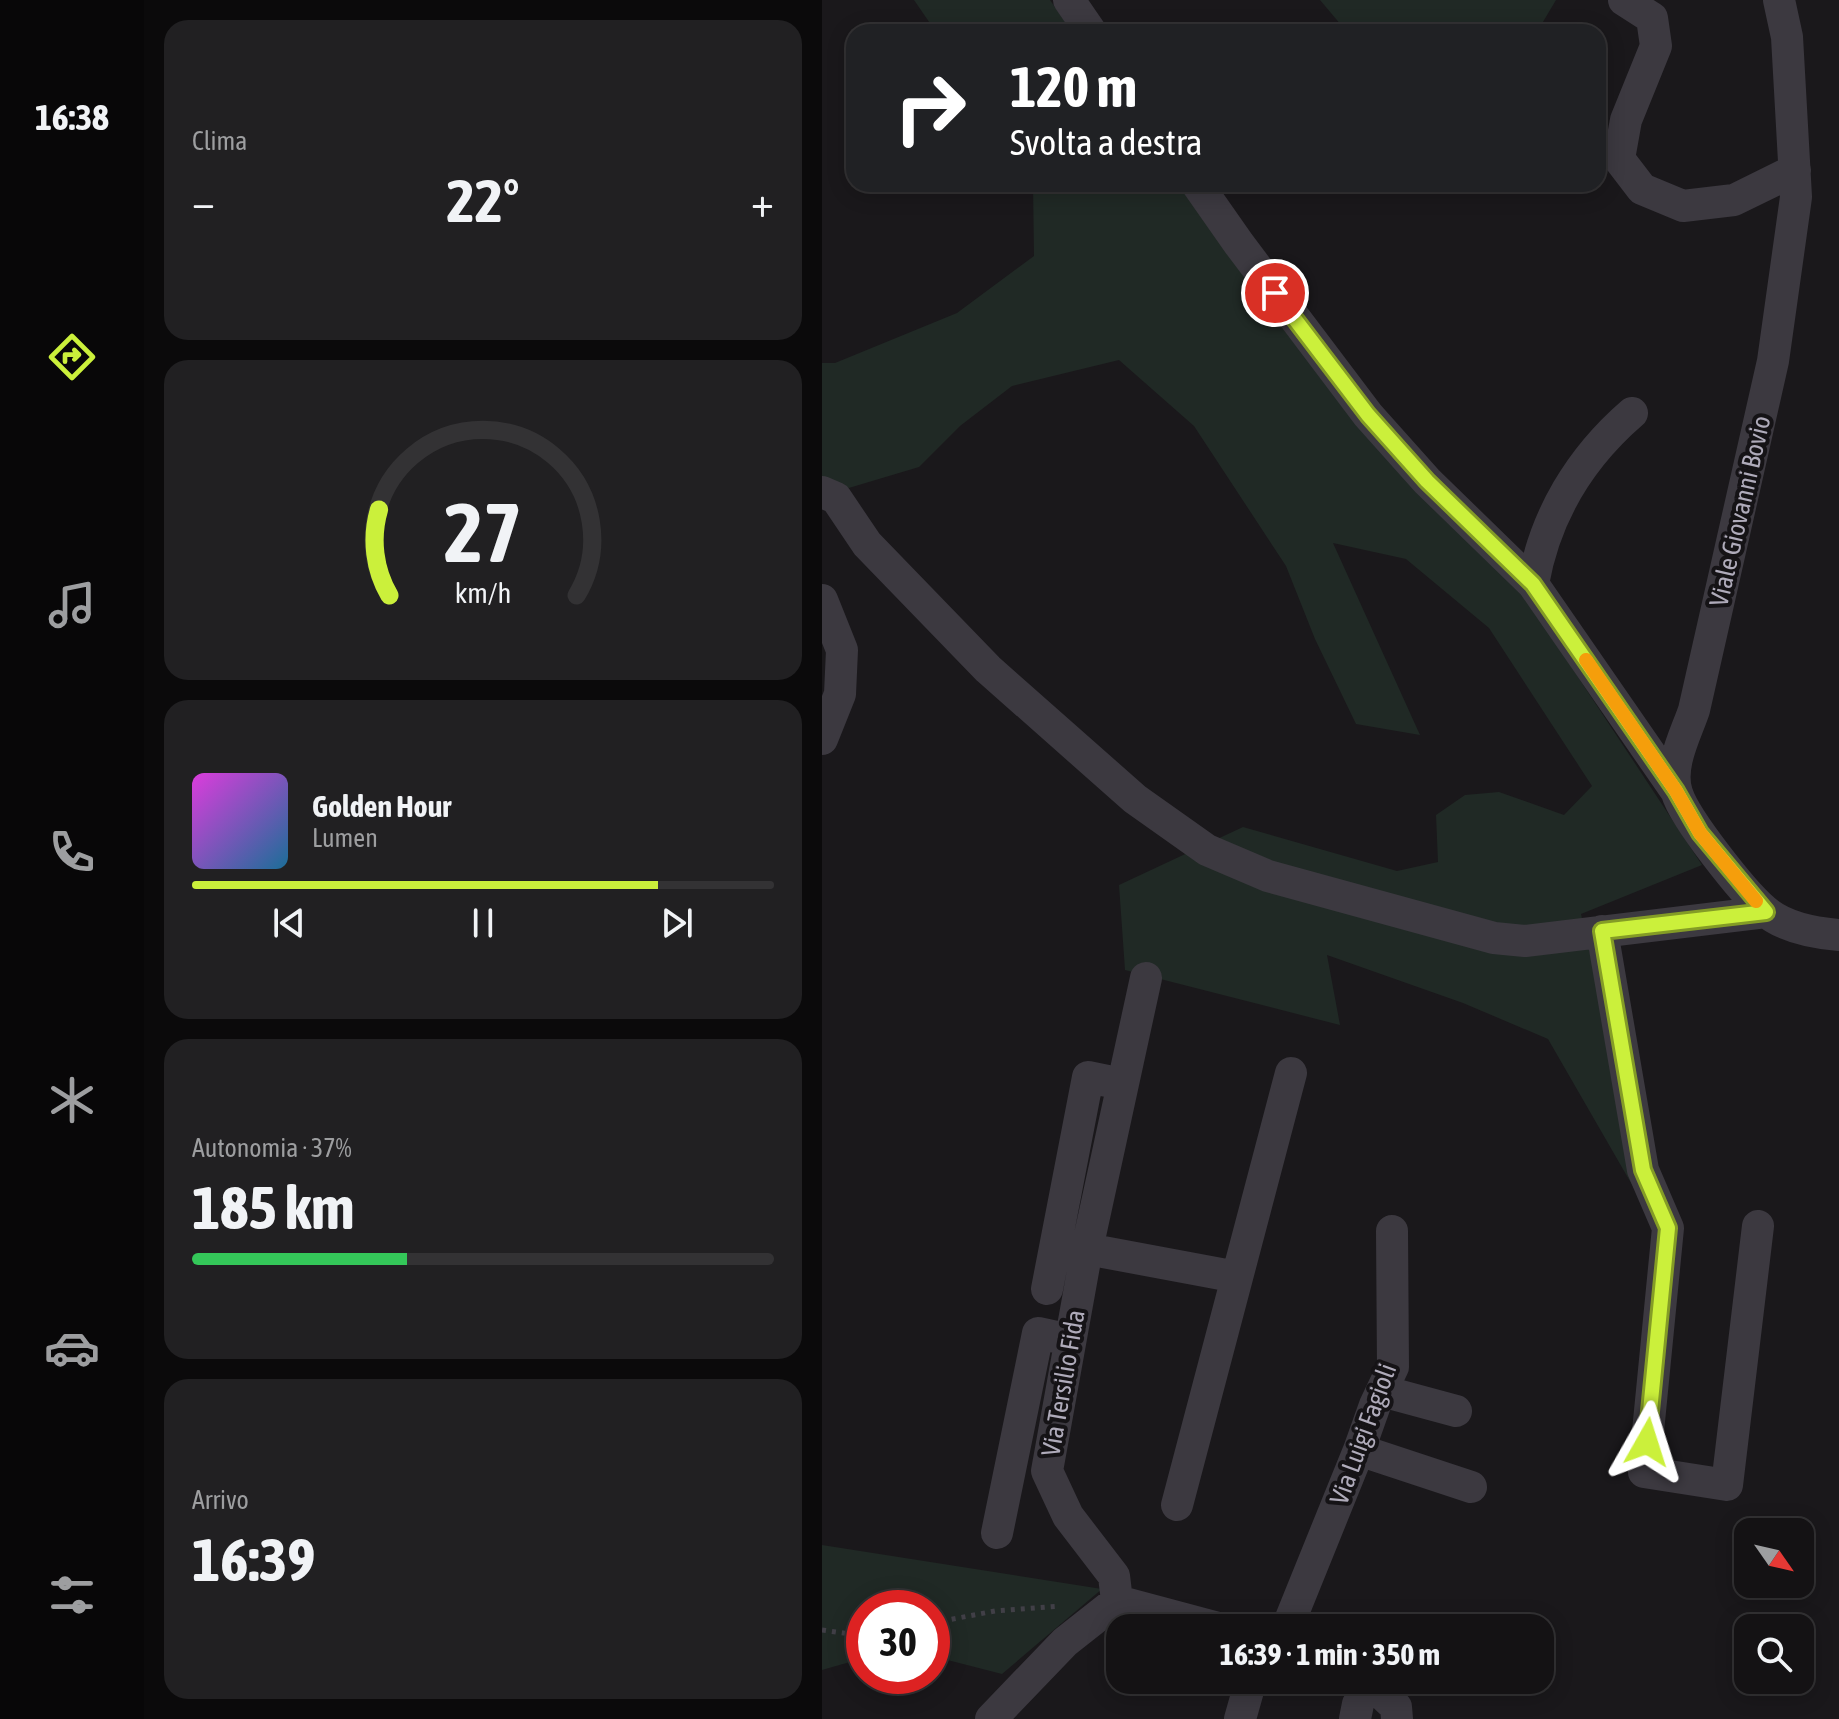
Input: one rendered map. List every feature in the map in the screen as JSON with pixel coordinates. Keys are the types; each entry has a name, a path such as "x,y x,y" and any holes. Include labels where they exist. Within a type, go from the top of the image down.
{"street":[{"path":"1069,0 1086,24"},
{"path":"1624,0 1652,18 1656,46 1626,120 1619,159 1642,189 1683,206 1734,200 1795,170"},
{"name":"Viale Giovanni Bovio","path":"1676,791 1676,763 1694,710 1773,361 1796,197 1787,37 1779,0"},
{"path":"1203,192 1368,415 1427,481 1533,584 1676,791 1700,833 1766,912 1808,932 1839,935"},
{"path":"1533,584 1538,559 1558,502 1604,437 1632,413"},
{"path":"822,492 836,498 867,544 988,669 1135,799 1207,850 1268,876 1494,938 1525,941 1766,912"},
{"path":"822,600 842,650 840,694 822,739"},
{"path":"1602,931 1643,1170 1668,1228 1644,1472 1727,1485 1758,1226"},
{"name":"Via Tersilio Fida","path":"1117,1601 1114,1576 1068,1516 1047,1471 1087,1249 1146,978"},
{"path":"1177,1505 1291,1073"},
{"path":"1047,1289 1088,1077 1122,1084"},
{"name":"Via Luigi Fagioli","path":"1293,1614 1393,1367 1392,1231"},
{"path":"1087,1249 1237,1277"},
{"path":"997,1533 1038,1333 1070,1340"},
{"path":"1382,1391 1456,1411"},
{"path":"1359,1450 1471,1487"},
{"path":"991,1719 1065,1642 1117,1601 1166,1614"},
{"path":"1240,1719 1247,1694"},
{"path":"1360,1701 1396,1707 1397,1719"}],"path":[{"path":"950,1620 995,1611 1071,1605"},
{"path":"822,1630 846,1633"}],"shaded area":[{"path":"914,0 1050,0 1066,24 930,24"},
{"path":"1320,0 1556,0 1542,24 1340,24"},
{"path":"1033,192 1185,192 1362,427 1516,583 1702,865 1581,914 1650,1216 1548,1039 1463,1003 1327,955 1340,1025 1125,970 1119,885 1243,827 1397,871 1438,862 1436,815 1465,795 1499,792 1564,815 1592,786 1489,628 1406,559 1333,543 1420,735 1356,724 1315,639 1286,566 1194,426 1119,360 1012,386 960,426 919,467 822,496 822,363 835,363 957,313 1034,256"},
{"path":"822,1545 1102,1589 1002,1674 950,1661 950,1590 846,1590 846,1663 822,1670"}],"slow traffic":[{"path":"1586,660 1676,791 1700,833 1756,901"}],"route":[{"path":"1275,293 1368,415 1427,481 1533,584 1676,791 1700,833 1766,912 1602,931 1643,1170 1668,1228 1647,1442"}]}
